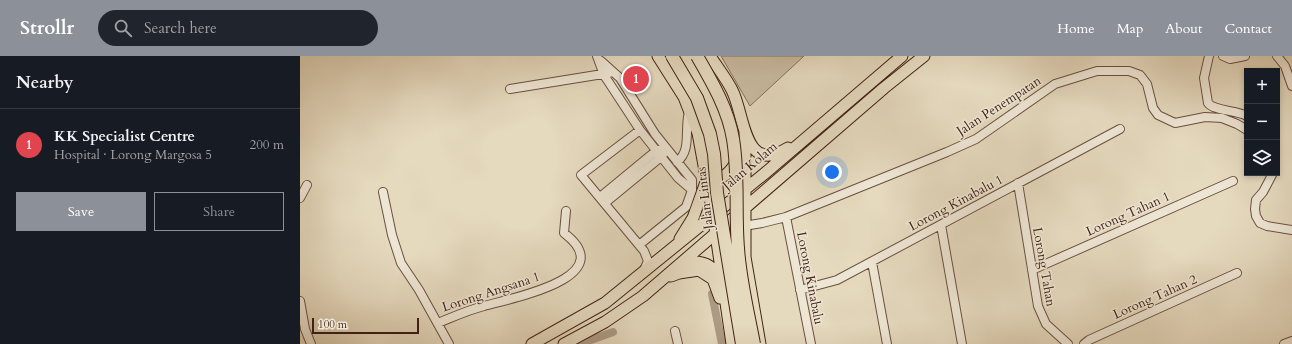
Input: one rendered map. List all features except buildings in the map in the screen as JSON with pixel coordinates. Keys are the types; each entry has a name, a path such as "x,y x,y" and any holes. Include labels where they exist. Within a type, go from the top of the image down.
{"highway":[{"name":"Jalan Lintas","path":"672,56 697,98 710,134 714,154 717,193 742,344"},
{"path":"696,56 714,85 726,113 733,138 737,173 738,248 754,344"}],"main road":[{"name":"Jalan Lintas","path":"658,56 684,97 698,133 713,214 732,344"},
{"path":"710,56 732,89 745,133 758,154 764,156 781,153 803,138"},
{"name":"Jalan Kolam","path":"532,344 605,304 771,168 803,138 902,56"},
{"path":"564,344 605,322 643,296 716,235 884,88 924,56"},
{"path":"745,133 743,211 745,257 760,344"},
{"path":"701,148 712,173 716,176 722,177 729,173 744,146"},
{"path":"771,168 771,174 773,175 797,164"},
{"path":"675,247 693,218 706,182"},
{"path":"685,261 710,265 723,278"},
{"path":"662,280 679,272 692,270 700,270 713,279 718,290 726,344"}],"street":[{"path":"1209,56 1204,78 1208,103 1215,108 1231,110 1244,115"},
{"path":"1223,56 1230,59 1245,56"},
{"path":"1277,56 1285,66 1292,86"},
{"path":"599,59 620,78 655,134 677,162 688,172 692,180 692,190 686,207 639,245"},
{"path":"599,59 604,75 640,130 678,177 692,190"},
{"path":"510,89 604,75 613,71"},
{"name":"Jalan Penempatan","path":"744,226 762,224 786,217 947,152 976,139 1055,84 1097,72 1129,71 1140,75 1147,84 1153,108 1158,115 1175,123 1205,117 1222,118 1244,128"},
{"path":"677,162 684,155 686,149 686,132 690,112"},
{"name":"Lorong Kinabalu 1","path":"800,290 837,280 1120,129"},
{"path":"640,130 581,175 647,256 648,261 642,274"},
{"path":"602,200 666,149"},
{"path":"1271,176 1263,192 1256,200 1256,216 1260,223 1266,226 1292,230"},
{"name":"Lorong Tahan 1","path":"1032,270 1233,181"},
{"name":"Lorong Tahan","path":"1018,183 1041,316 1046,324 1068,344"},
{"path":"300,198 307,186"},
{"path":"383,192 392,235 401,263 438,323 449,344"},
{"name":"Lorong Angsana 1","path":"438,323 483,306 527,295 560,281 576,271 581,262 582,254 579,246 564,233 566,211"},
{"name":"Lorong Kinabalu","path":"786,217 811,344"},
{"path":"941,225 962,344"},
{"path":"872,262 887,344"},
{"name":"Lorong Tahan 2","path":"1084,344 1089,340 1237,273"},
{"path":"300,301 302,327 311,344"},
{"path":"675,331 678,344"},
{"path":"1284,344 1292,340"}],"shaded area":[{"path":"721,56 804,56 750,106"}],"waterway":[{"path":"712,294 722,344"},
{"path":"580,344 613,332"}],"place":[{"name":"KK Specialist Centre","path":"636,79"}]}
